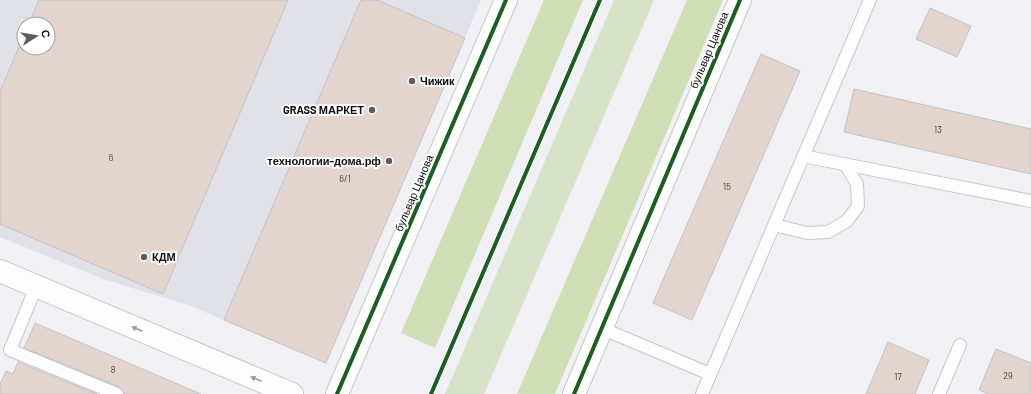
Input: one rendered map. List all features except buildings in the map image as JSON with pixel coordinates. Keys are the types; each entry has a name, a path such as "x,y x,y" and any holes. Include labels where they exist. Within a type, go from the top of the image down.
{"street":[{"name":"бульвар Цанова","path":"337,394 506,0"},
{"name":"бульвар Цанова","path":"574,394 740,0"},
{"path":"0,272 292,394"}],"lane":[{"path":"702,394 870,0"},
{"path":"803,156 1031,201"},
{"path":"774,225 807,232 828,232 846,221 858,206 857,184 845,164"},
{"path":"36,287 10,350 117,394"},
{"path":"601,328 710,374"},
{"path":"939,394 960,346"}],"shaded area":[{"path":"0,0 481,0 326,363 188,305 103,279 0,237"}],"green space":[{"path":"544,0 583,0 435,348 401,333"},
{"path":"614,0 654,0 484,394 445,394"},
{"path":"687,0 723,0 555,394 517,394"}],"cycle path":[{"path":"337,394 506,0"},
{"path":"431,394 600,0"},
{"path":"574,394 740,0"}],"place":[{"name":"Чижик","path":"412,81"},
{"name":"GRASS МАРКЕТ","path":"372,110"},
{"name":"технологии-дома.рф","path":"389,161"},
{"name":"КДМ","path":"144,257"}]}
